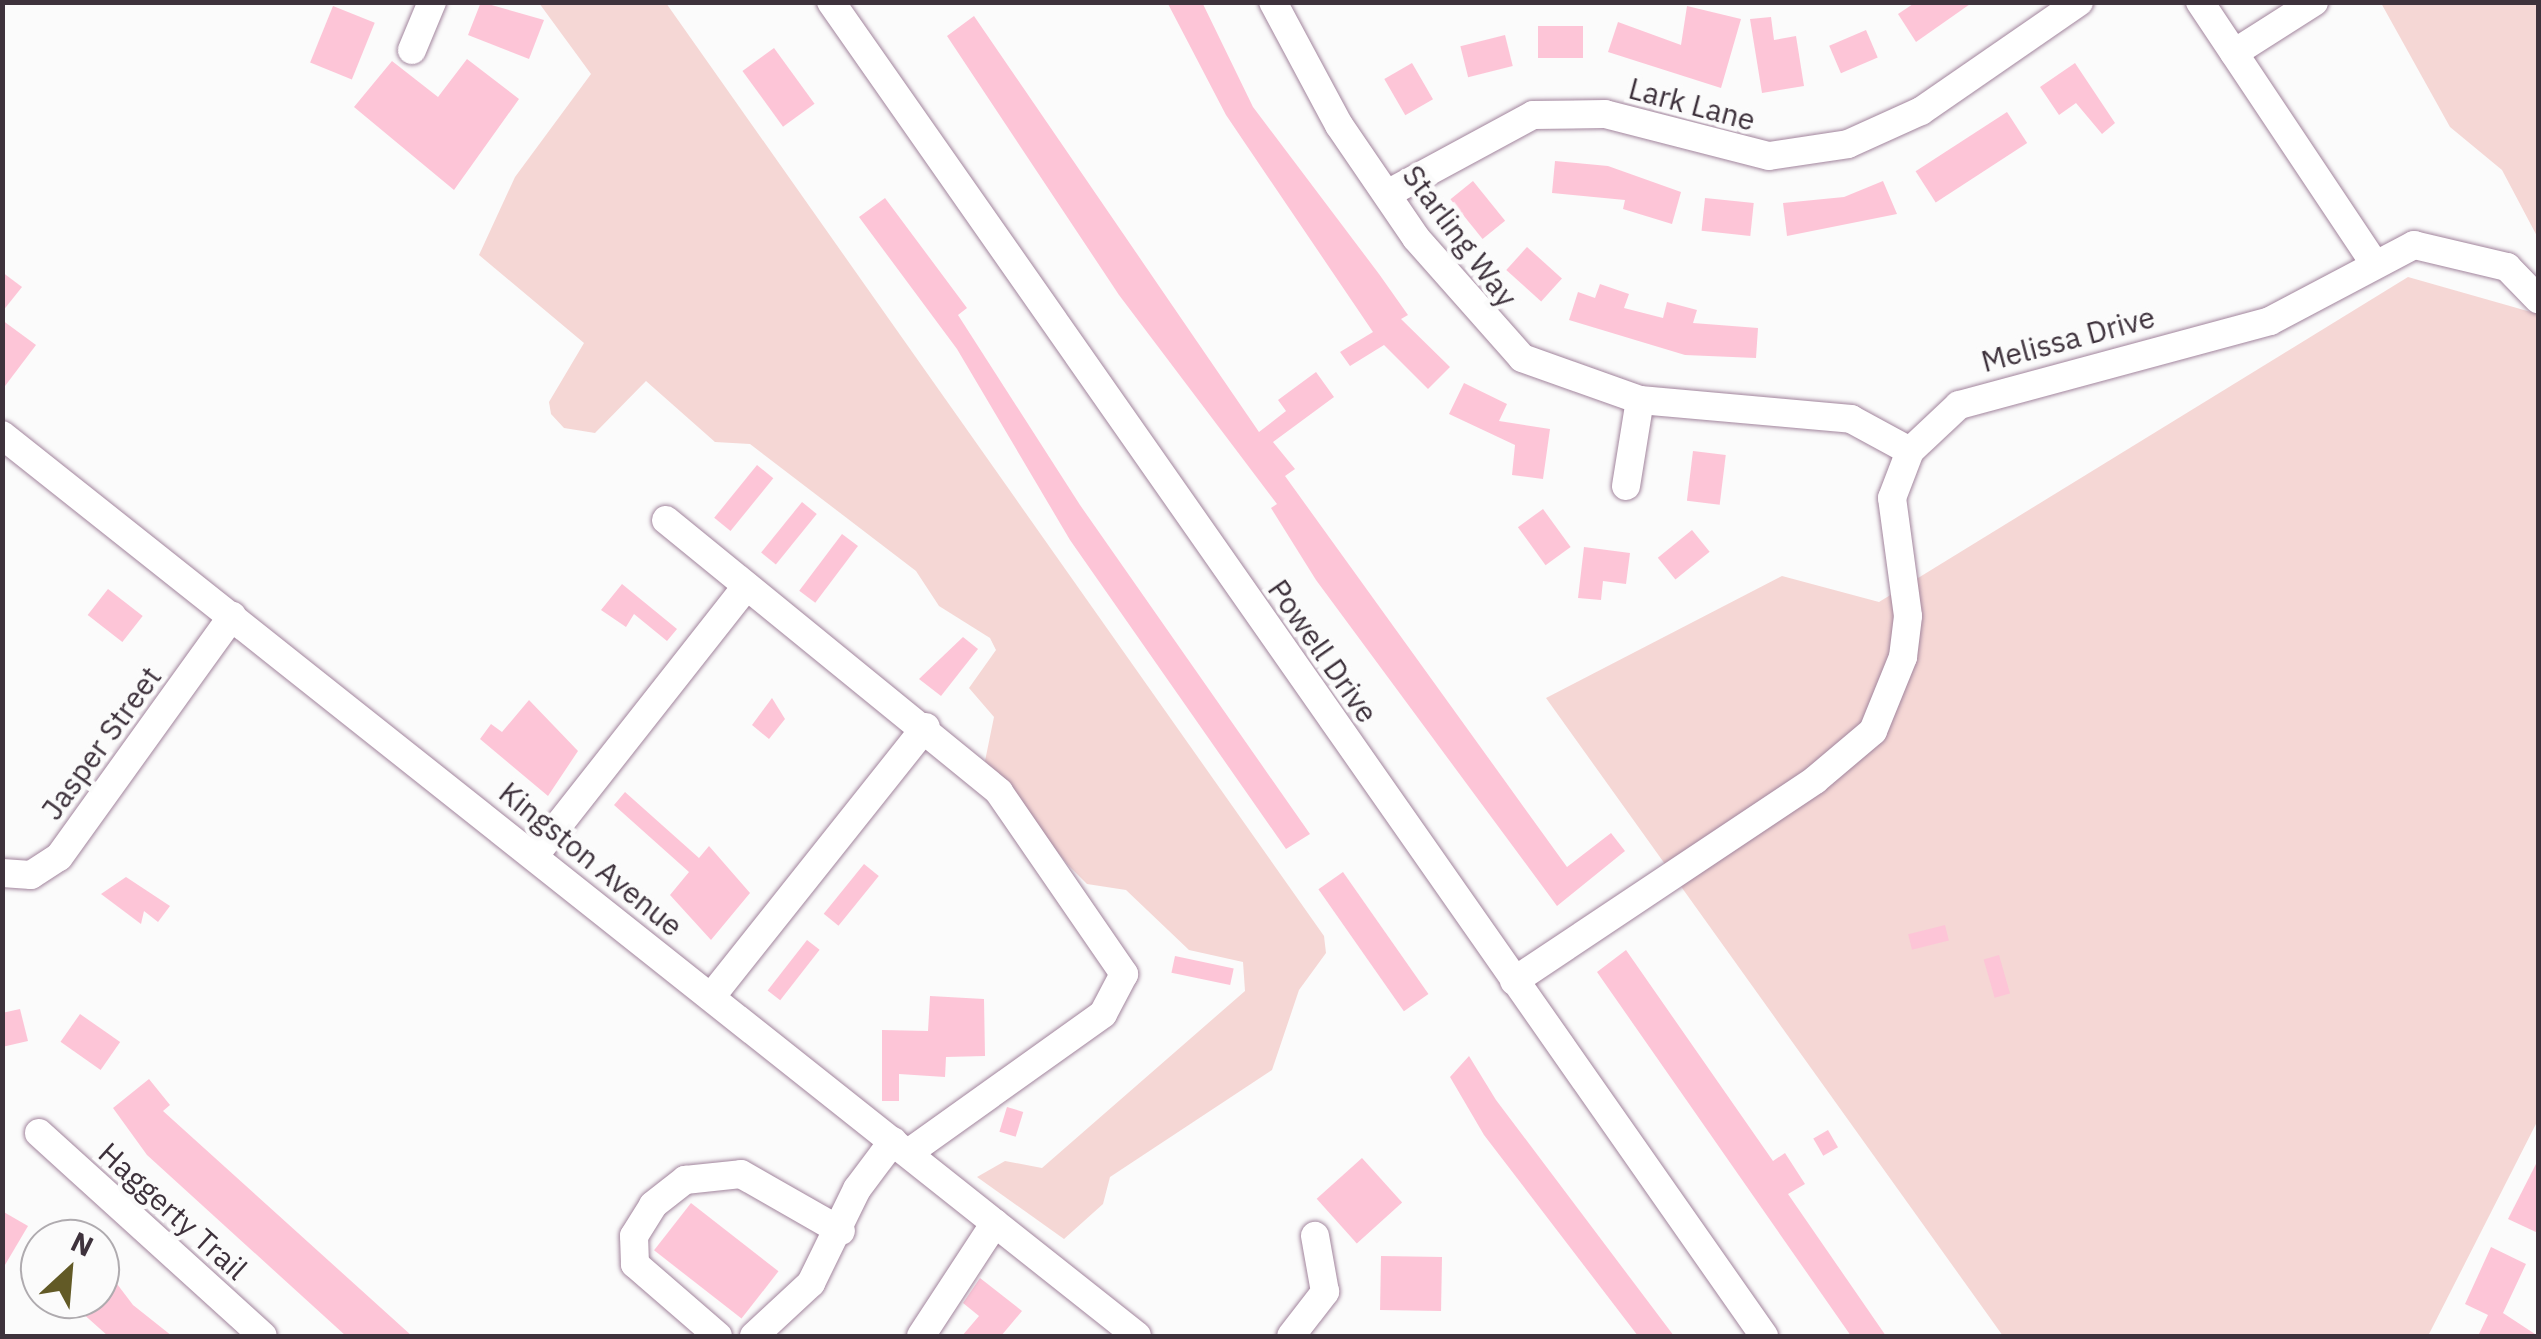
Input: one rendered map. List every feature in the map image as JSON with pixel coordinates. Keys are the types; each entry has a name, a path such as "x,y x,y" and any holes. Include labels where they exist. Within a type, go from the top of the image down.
{"street":[{"path":"412,50 432,2"},
{"name":"Powell Drive","path":"830,2 1764,1336"},
{"name":"Starling Way","path":"1273,2 1386,194 1453,290 1522,358 1640,400 1831,415 1910,452"},
{"path":"2200,2 2372,260"},
{"path":"2234,53 2314,2"},
{"name":"Lark Lane","path":"1386,194 1494,128 1566,111 1727,152 1812,154 1921,112 2070,5"},
{"name":"Melissa Drive","path":"1910,452 1930,426 1996,388 2270,321 2372,260 2414,245 2507,266 2538,299"},
{"path":"1626,486 1640,400"},
{"name":"Kingston Avenue","path":"2,435 1137,1336"},
{"path":"1514,981 1816,780 1873,731 1904,657 1908,616 1891,534 1910,452"},
{"path":"666,520 926,727 1032,833 1125,986 1102,1014 900,1146 857,1189 842,1231 811,1283 754,1336"},
{"path":"534,855 747,586"},
{"name":"Jasper Street","path":"2,873 31,875 59,857 232,616"},
{"path":"711,998 926,727"},
{"name":"Haggerty Trail","path":"39,1133 263,1336"},
{"path":"718,1336 635,1264 634,1236 654,1205 685,1180 741,1174 842,1231"},
{"path":"921,1336 995,1223"},
{"path":"1291,1336 1325,1292 1315,1236"}],"shaded area":[{"path":"539,3 666,3 1324,936 1326,953 1299,990 1272,1070 1110,1177 1103,1204 1064,1239 977,1177 1005,1161 1042,1168 1245,991 1243,962 1189,950 1126,890 1087,884 1068,865 985,761 994,717 969,688 996,650 990,638 939,606 916,571 750,444 715,442 646,381 595,433 564,428 551,414 549,402 584,343 479,255 515,177 591,74"},
{"path":"2381,3 2538,3 2538,238 2502,170 2450,127"},
{"path":"2408,277 2538,314 2538,1120 2428,1336 2003,1336 1546,698 1782,576 1879,602"}],"building":[{"path":"481,2 544,20 529,59 468,35"},
{"path":"1167,2 1202,2 1253,107 1408,315 1401,319 1450,367 1428,389 1384,345 1350,366 1340,352 1373,332 1226,115"},
{"path":"1916,2 1973,2 1916,42 1898,14"},
{"path":"333,6 375,23 352,79 310,63"},
{"path":"1687,6 1741,19 1721,88 1608,52 1618,22 1681,45"},
{"path":"974,16 1259,432 1286,411 1278,400 1316,372 1334,397 1273,442 1295,469 1285,476 1567,867 1611,833 1625,851 1557,906 1316,580 1271,508 1277,504 1119,295 947,36"},
{"path":"1771,17 1774,40 1796,36 1804,86 1762,93 1750,19"},
{"path":"1538,26 1583,26 1583,58 1538,58"},
{"path":"1866,30 1878,58 1841,73 1829,46"},
{"path":"1505,35 1513,66 1468,77 1460,46"},
{"path":"774,48 815,104 783,127 742,71"},
{"path":"467,59 519,99 454,190 354,107 392,61 438,97"},
{"path":"1412,63 1433,99 1405,115 1384,79"},
{"path":"2075,63 2115,123 2102,134 2076,103 2059,115 2040,87"},
{"path":"2007,112 2027,143 1936,202 1916,171"},
{"path":"1555,161 1608,166 1681,192 1672,224 1623,209 1625,200 1552,193"},
{"path":"1473,181 1505,221 1483,239 1450,199"},
{"path":"1883,181 1897,214 1787,236 1783,203 1844,197"},
{"path":"885,198 967,308 958,315 1080,505 1310,834 1286,849 1070,540 957,349 859,217"},
{"path":"1705,198 1754,203 1750,236 1702,231"},
{"path":"1527,247 1562,278 1541,301 1506,270"},
{"path":"2,272 22,287 2,312"},
{"path":"1600,284 1629,294 1624,308 1663,318 1667,302 1697,310 1693,323 1758,328 1756,358 1685,355 1569,320 1578,292 1595,298"},
{"path":"2,320 36,345 2,390"},
{"path":"1464,383 1507,404 1499,421 1550,429 1543,479 1512,475 1515,445 1449,414"},
{"path":"1693,451 1726,455 1720,505 1687,501"},
{"path":"757,465 773,478 731,531 714,518"},
{"path":"802,502 817,514 776,564 761,553"},
{"path":"1543,509 1571,547 1546,565 1518,527"},
{"path":"1692,530 1710,552 1675,579 1658,558"},
{"path":"842,534 858,546 815,603 799,591"},
{"path":"1584,547 1630,553 1626,584 1603,581 1601,600 1578,598"},
{"path":"622,584 677,629 667,641 634,614 626,627 601,610"},
{"path":"108,589 143,616 122,642 88,615"},
{"path":"963,637 978,649 941,696 919,679"},
{"path":"772,698 785,719 769,739 752,725"},
{"path":"529,700 578,751 548,796 480,739 491,724 502,732"},
{"path":"625,792 699,858 709,846 750,893 711,940 670,895 689,872 614,805"},
{"path":"864,864 879,876 838,926 824,914"},
{"path":"1343,872 1428,994 1404,1011 1318,889"},
{"path":"126,877 170,906 158,922 144,911 141,924 101,894"},
{"path":"1945,925 1949,941 1912,950 1908,934"},
{"path":"807,940 820,950 780,1000 768,990"},
{"path":"1626,950 1773,1161 1785,1153 1805,1184 1788,1194 1886,1336 1851,1336 1597,972"},
{"path":"1999,955 2010,993 1995,998 1984,959"},
{"path":"1175,956 1234,968 1230,985 1171,973"},
{"path":"930,996 984,999 985,1056 946,1057 945,1077 899,1074 899,1101 882,1101 882,1030 928,1031"},
{"path":"20,1009 28,1041 2,1047 2,1013"},
{"path":"80,1014 120,1042 101,1070 60,1042"},
{"path":"1469,1056 1496,1100 1674,1336 1638,1336 1484,1135 1450,1077"},
{"path":"149,1079 170,1105 163,1111 412,1336 346,1336 147,1155 113,1108"},
{"path":"1007,1107 1023,1112 1016,1137 999,1132"},
{"path":"1828,1130 1838,1147 1823,1156 1813,1138"},
{"path":"1362,1158 1402,1203 1357,1243 1317,1199"},
{"path":"2538,1160 2538,1233 2508,1219"},
{"path":"691,1203 778,1271 742,1319 654,1250"},
{"path":"2,1211 20,1221 20,1240 2,1270"},
{"path":"2491,1247 2526,1264 2503,1313 2538,1336 2478,1336 2488,1315 2465,1304"},
{"path":"1381,1256 1442,1257 1441,1311 1380,1310"},
{"path":"980,1278 1022,1311 1001,1336 962,1336 979,1316 963,1303"},
{"path":"120,1288 133,1305 172,1336 108,1336 89,1319 120,1319"}]}
